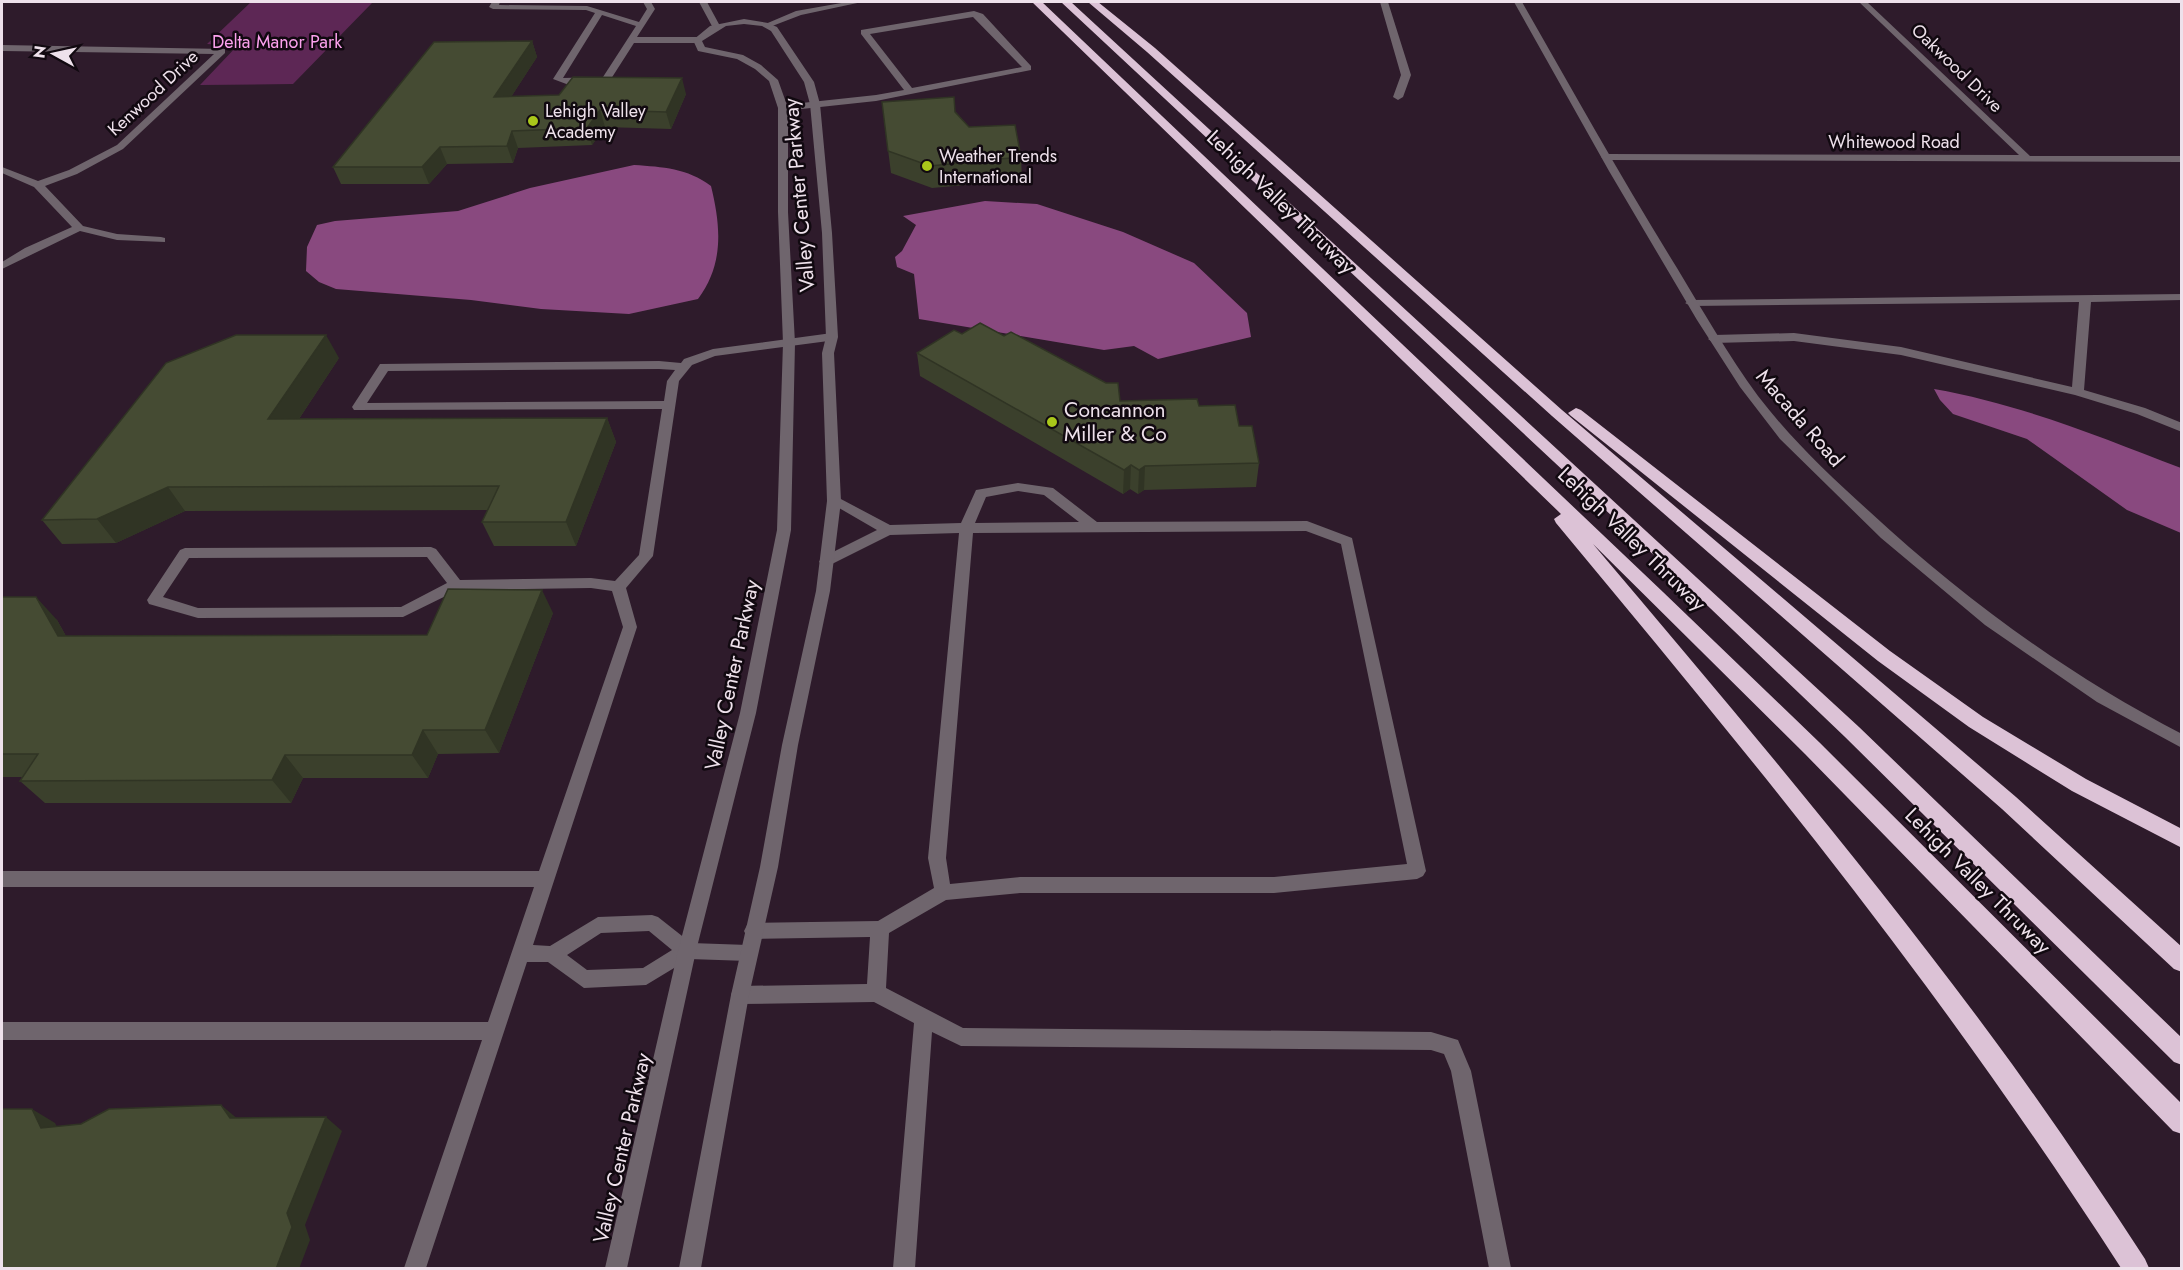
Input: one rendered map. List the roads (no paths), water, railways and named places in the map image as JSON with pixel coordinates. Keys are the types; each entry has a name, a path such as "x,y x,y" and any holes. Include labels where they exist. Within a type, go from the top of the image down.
{"highway":[{"name":"Lehigh Valley Thruway","path":"1037,2 1503,448 1812,748 2181,1122"},
{"name":"Lehigh Valley Thruway","path":"1066,2 1710,598 1860,740 2181,1054"},
{"path":"1093,2 1151,50 1557,413 1992,787 2181,962"},
{"path":"1425,294 1922,683 2028,755 2181,839"},
{"path":"1503,448 1790,791 1873,897 1972,1028 2136,1269"}],"street":[{"path":"496,2 493,7 587,8 641,25"},
{"path":"600,12 558,79 569,82 606,80 651,9 647,2"},
{"path":"703,2 716,26"},
{"path":"633,40 697,40 716,26 747,22 767,24 799,13 846,2 858,2"},
{"path":"1384,2 1406,75 1398,97"},
{"name":"Macada Road","path":"1518,2 1606,157 1714,339 1757,402 1788,439 1838,490 1921,565 2002,631 2107,702 2181,742"},
{"name":"Oakwood Drive","path":"1863,2 2028,159"},
{"path":"783,108 876,98 1028,68 980,16 974,14 864,32 910,91"},
{"name":"Valley Center Parkway","path":"690,1269 748,953 769,867 790,745 823,591 834,501 828,353 832,337 827,233 815,104 808,82 799,66 774,29 767,24"},
{"name":"Valley Center Parkway","path":"616,1269 687,951 748,713 784,530 789,343 783,212 783,108 772,80 758,67 740,57 701,49 697,40"},
{"name":"Kenwood Drive","path":"2,48 222,51 120,147 73,172 38,185"},
{"name":"Whitewood Road","path":"1606,157 2181,159"},
{"path":"2,170 38,185 79,228 117,237 161,240"},
{"path":"2,266 29,250 79,228"},
{"path":"1692,303 2181,297"},
{"path":"2078,393 2085,298"},
{"path":"618,587 646,556 673,381 688,362 713,353 832,337"},
{"path":"1714,339 1794,337 1881,348 2078,393 2141,411 2181,428"},
{"path":"669,405 358,407 384,367 659,364 684,367"},
{"path":"943,892 937,858 966,528 981,493 1018,487 1048,491 1095,528"},
{"path":"834,501 888,530"},
{"path":"753,931 880,929 943,892 1020,885 1274,885 1417,871 1347,541 1307,526 888,530 826,562"},
{"path":"456,585 431,552 185,553 154,600 198,613 403,612 456,585 591,583 618,587"},
{"path":"415,1269 630,627 618,587"},
{"path":"2,879 545,879"},
{"path":"520,953 552,954 598,925 652,923 687,951"},
{"path":"876,993 880,929"},
{"path":"552,954 584,979 646,976 687,951 748,953"},
{"path":"740,995 876,993 961,1037 1431,1041 1451,1047 1461,1071 1500,1269"},
{"path":"904,1269 924,1018"},
{"path":"2,1031 494,1031"}],"place":[{"name":"Lehigh Valley Academy","path":"533,121"},
{"name":"Weather Trends International","path":"927,166"},
{"name":"Concannon Miller & Co","path":"1052,422"}],"park label":[{"name":"Delta Manor Park","path":"277,42"}]}
